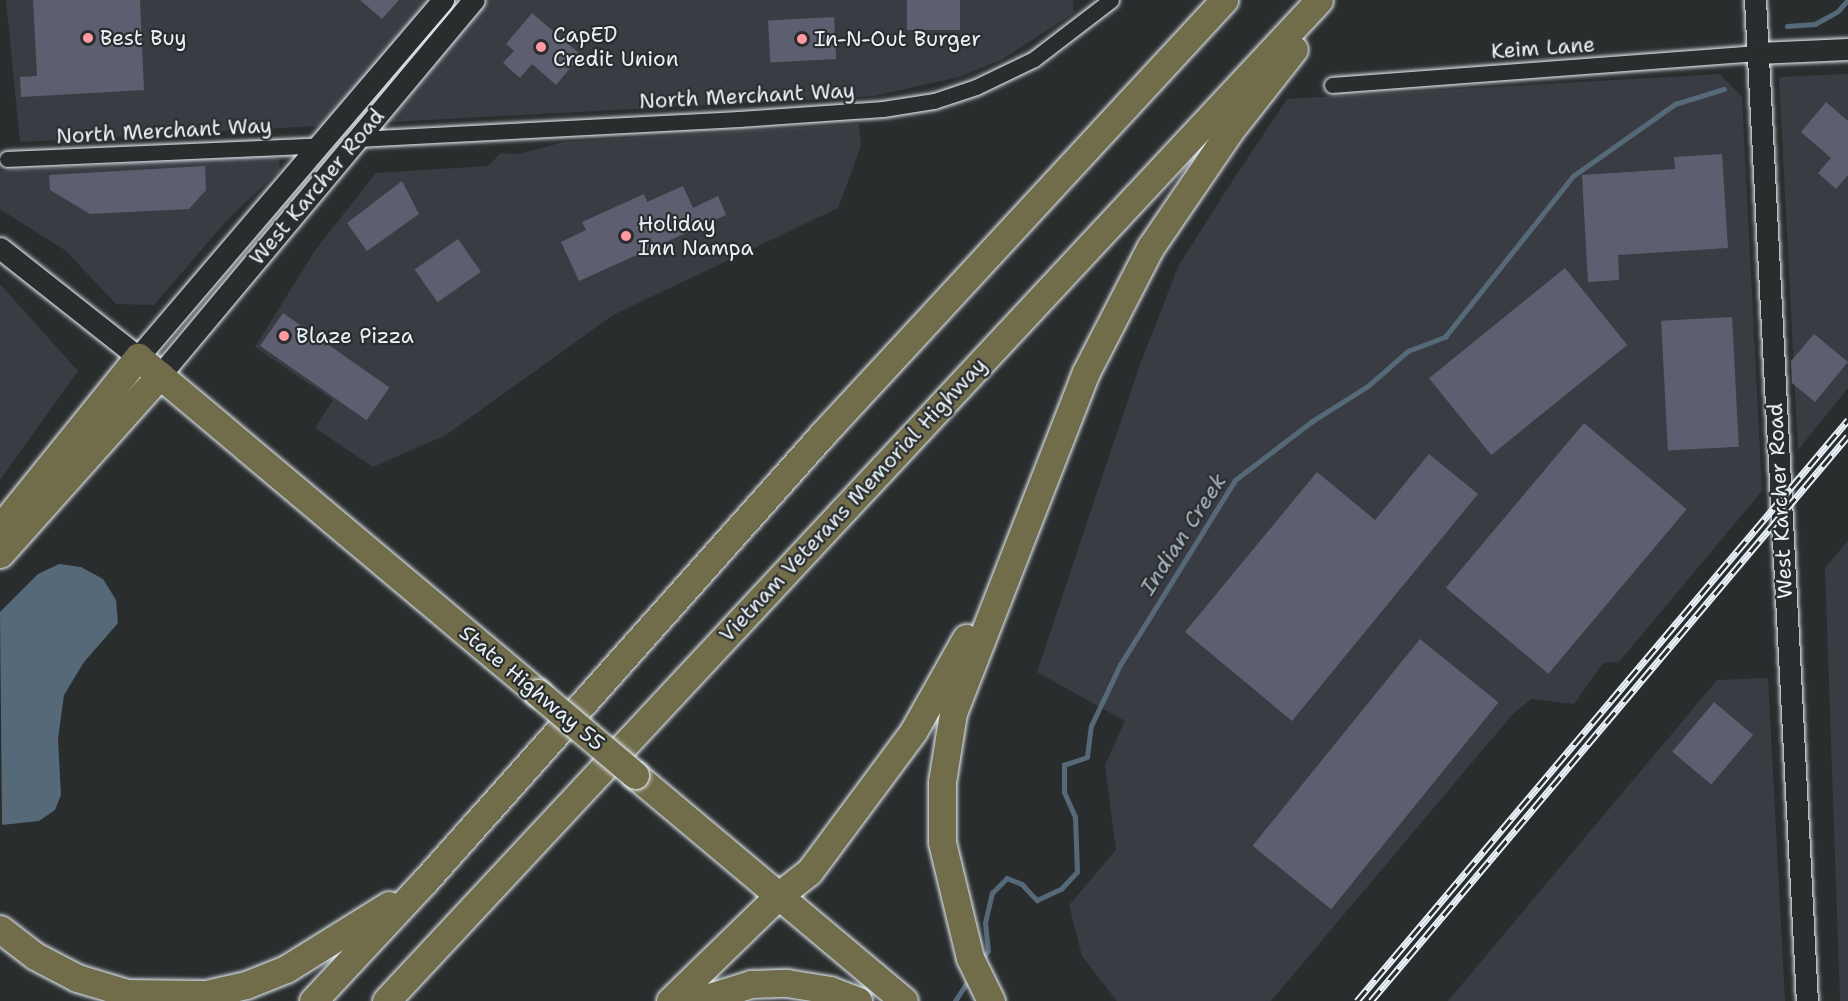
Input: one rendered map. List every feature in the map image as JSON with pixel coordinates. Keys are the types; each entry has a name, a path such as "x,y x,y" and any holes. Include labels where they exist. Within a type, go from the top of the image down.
{"highway":[{"path":"313,1001 425,881 821,436 1224,0"},
{"name":"Vietnam Veterans Memorial Highway","path":"386,1001 1319,0"},
{"path":"670,1001 778,896 809,872 913,732 966,639 1086,372 1150,248 1229,132 1333,0"},
{"path":"0,528 138,357"},
{"name":"State Highway 55","path":"138,357 904,1001"},
{"path":"991,1001 970,958 942,842 942,783 953,713 1086,372"},
{"path":"0,554 160,375"},
{"path":"0,929 35,956 77,978 127,993 164,996 206,994 246,985 286,969 425,881"},
{"path":"697,1001 751,984 787,983 830,990 858,1001"}],"main road":[{"name":"West Karcher Road","path":"138,357 322,145 443,0"},
{"name":"West Karcher Road","path":"160,375 474,0"},
{"name":"West Karcher Road","path":"1755,0 1807,1001"},
{"path":"357,139 361,117 417,50 415,33"},
{"path":"1757,53 1848,49"},
{"path":"0,248 138,357"}],"street":[{"path":"1092,0 1093,17"},
{"name":"North Merchant Way","path":"357,139 739,119 883,109 934,101 976,87 1034,59 1093,17 1111,0"},
{"name":"Keim Lane","path":"1332,85 1757,53"},
{"name":"North Merchant Way","path":"7,159 322,145"}],"shaded area":[{"path":"6,0 1073,0 1074,13 1001,60 959,77 874,96 20,142"},
{"path":"1720,74 1742,97 1762,491 1619,662 1603,663 1574,704 1531,699 1512,715 1271,1001 1117,1001 1082,956 1069,905 1116,850 1105,765 1125,721 1037,672 1139,367 1178,267 1225,192 1287,99"},
{"path":"1848,74 1848,388 1798,450 1779,77"},
{"path":"859,124 861,146 838,208 613,315 446,435 373,467 315,428 333,400 255,347 316,249 376,173 488,166 501,153 518,154 564,142"},
{"path":"268,155 279,159 280,170 229,218 154,305 116,304 66,251 0,209 0,171"},
{"path":"0,284 78,371 0,480"},
{"path":"1848,541 1848,1001 1840,1001 1825,568"},
{"path":"1768,678 1785,1001 1448,1001 1717,680"}],"water":[{"path":"59,564 81,567 103,579 116,600 118,623 84,662 64,695 58,739 61,795 55,810 39,821 2,825 0,612 38,574"}],"building":[{"name":"Best Buy","path":"33,0 140,0 144,90 21,97 20,77 37,76"},
{"path":"360,0 399,0 382,19"},
{"path":"907,0 960,0 960,30 907,30"},
{"name":"CapED Credit Union","path":"532,13 581,55 556,85 532,64 520,78 503,63 514,51 506,44"},
{"name":"In-N-Out Burger","path":"834,17 836,59 770,62 768,20"},
{"path":"1826,102 1848,121 1848,175 1836,189 1818,173 1831,158 1801,132"},
{"path":"1722,154 1728,248 1618,255 1619,280 1588,282 1582,175 1675,169 1674,157"},
{"path":"205,166 206,190 189,209 90,214 50,190 49,175"},
{"path":"402,181 419,214 367,251 347,223"},
{"name":"Holiday Inn Nampa","path":"683,186 693,208 718,196 726,215 579,281 561,242 586,230 582,222 644,194 647,202"},
{"path":"458,239 481,272 438,302 415,269"},
{"path":"1565,268 1627,345 1491,455 1429,378"},
{"path":"283,313 389,388 367,420 260,346"},
{"path":"1732,317 1739,447 1668,451 1661,321"},
{"path":"1814,334 1848,362 1815,402 1792,383 1791,361"},
{"path":"1584,423 1687,509 1548,674 1446,588"},
{"path":"1429,454 1478,494 1292,721 1185,632 1317,472 1375,520"},
{"path":"1420,639 1498,703 1331,909 1253,846"},
{"path":"1714,702 1753,735 1711,785 1672,752"}],"waterway":[{"name":"Indian Creek","path":"1787,26 1815,24 1838,11 1848,0"},
{"name":"Indian Creek","path":"981,961 988,951 985,923 992,893 1007,878 1022,884 1037,900 1061,889 1077,872 1075,817 1064,792 1064,765 1087,757 1091,726 1120,665 1235,480 1311,422 1368,386 1408,351 1445,337 1573,176 1675,104 1724,89"},
{"name":"Indian Creek","path":"955,1001 970,978"}],"railway":[{"path":"1357,1001 1848,420"},
{"path":"1371,1001 1848,436"}],"place":[{"name":"Best Buy","path":"88,38"},
{"name":"In-N-Out Burger","path":"802,39"},
{"name":"CapED Credit Union","path":"541,47"},
{"name":"Holiday Inn Nampa","path":"626,236"},
{"name":"Blaze Pizza","path":"284,336"}]}
